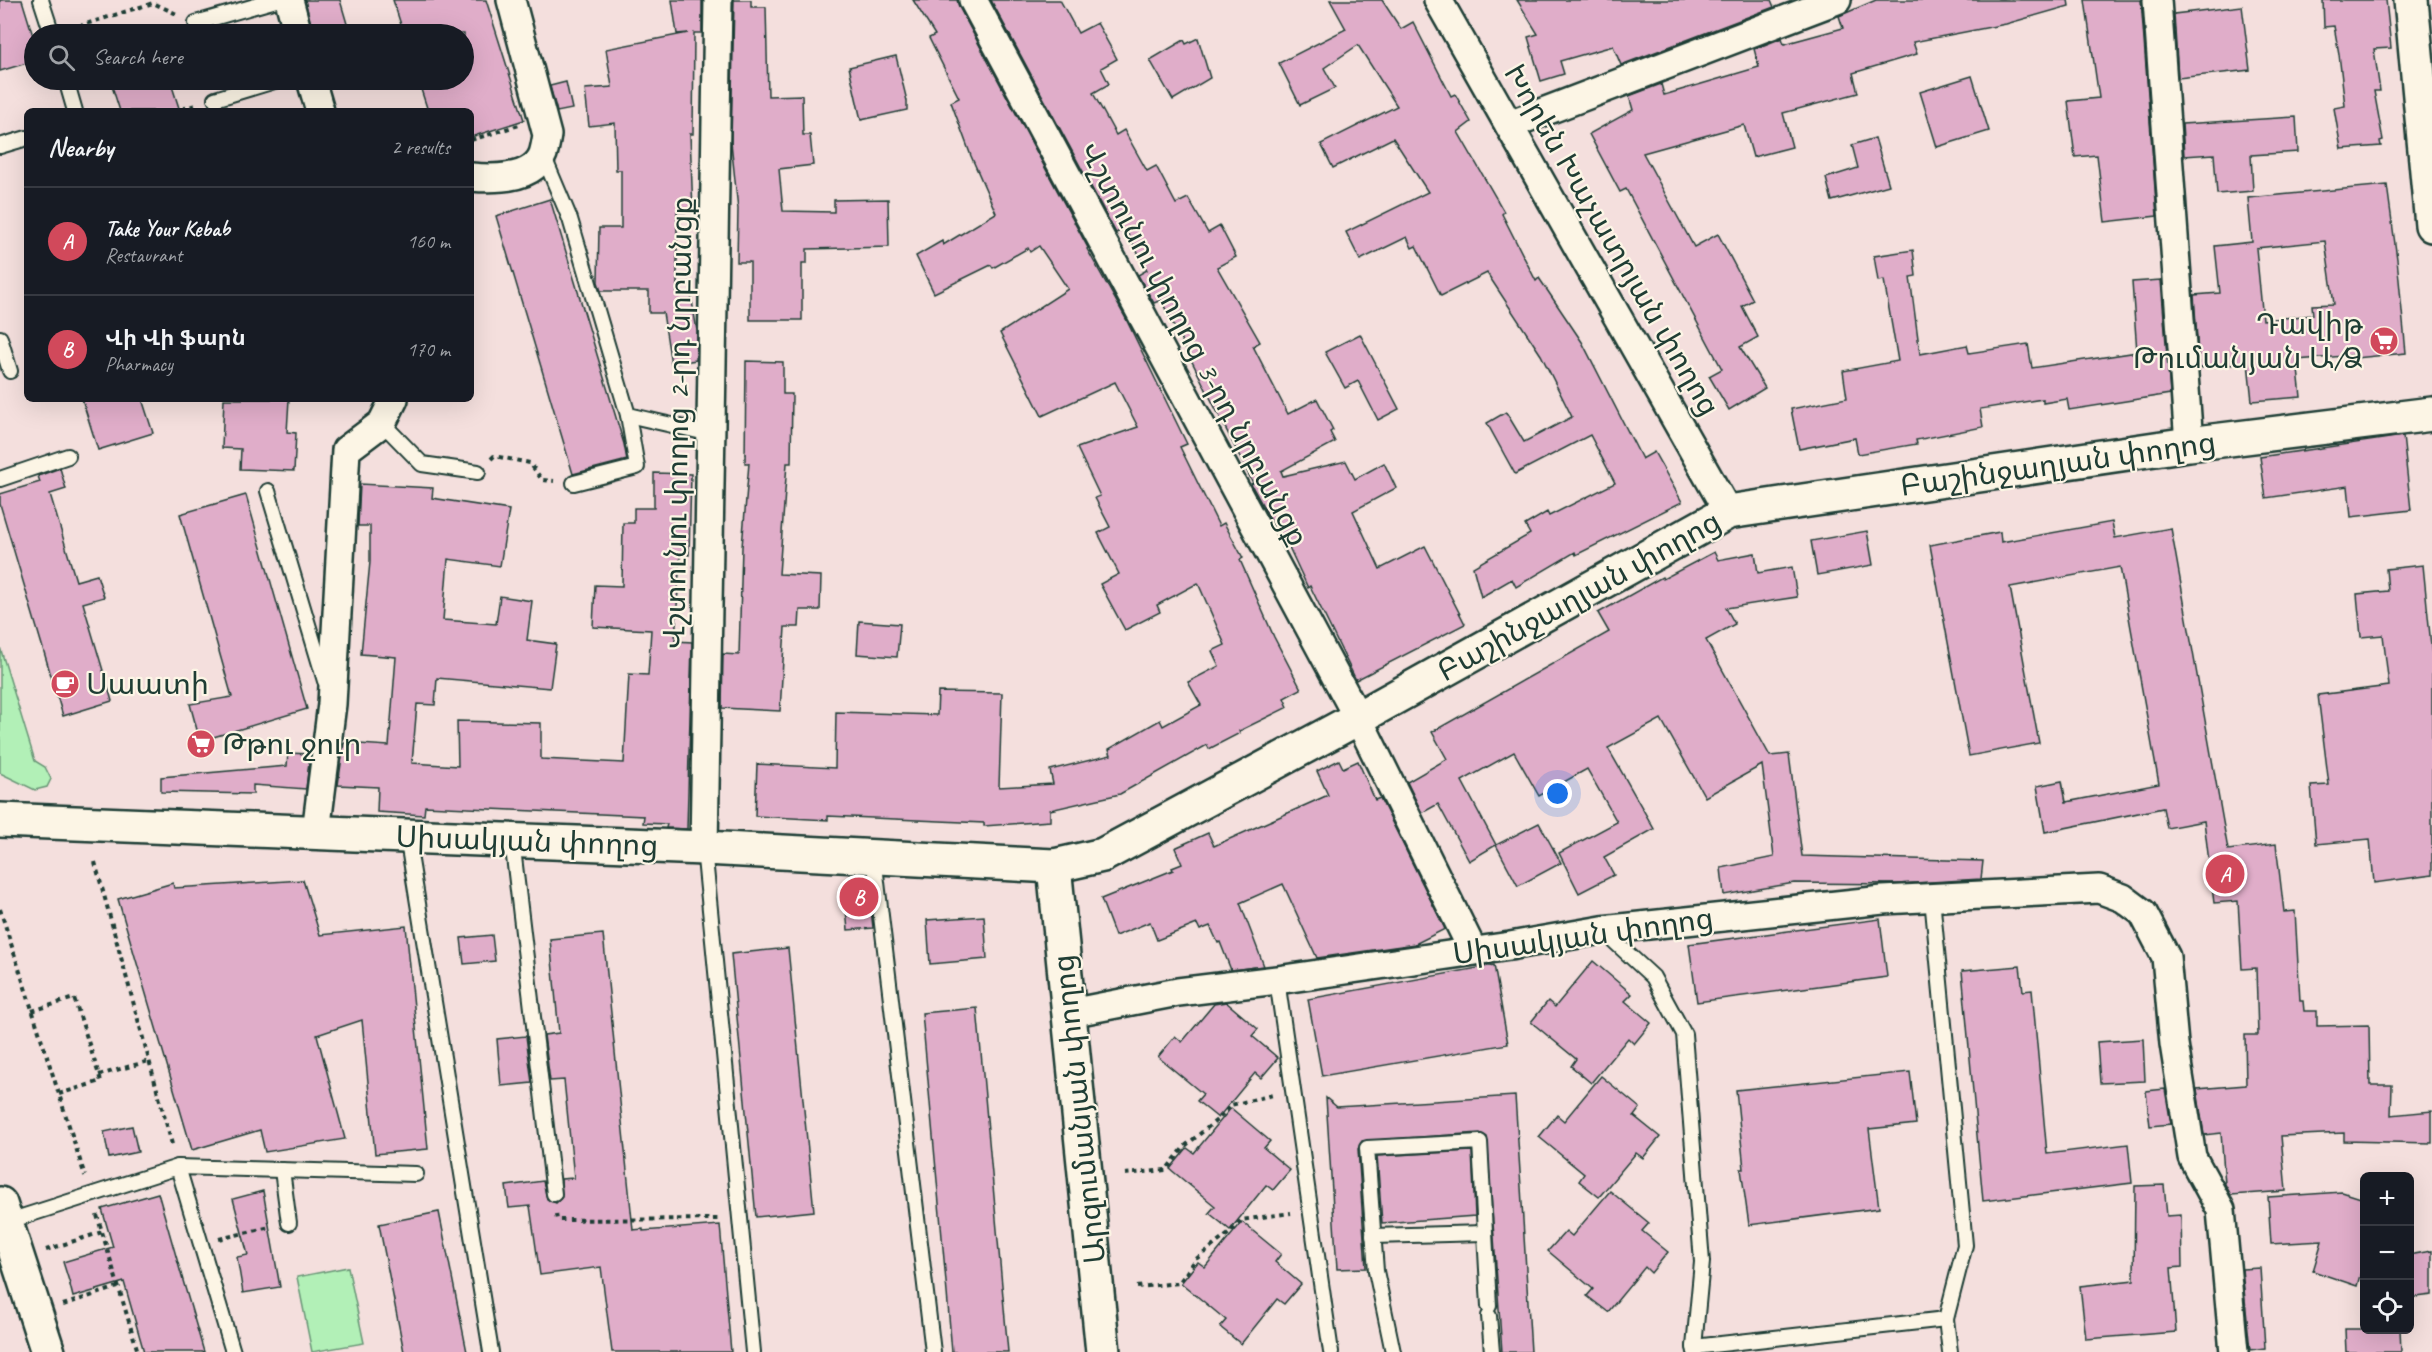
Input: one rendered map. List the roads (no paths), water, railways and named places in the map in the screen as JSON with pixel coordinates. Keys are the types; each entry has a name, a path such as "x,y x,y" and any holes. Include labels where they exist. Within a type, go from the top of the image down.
{"main road":[{"path":"2411,0 2432,225"},
{"name":"Բաշինջաղյան փողոց","path":"1053,866 1103,855 1358,718 1728,512 2188,444 2432,414"},
{"name":"Սիսակյան փողոց","path":"0,820 874,855 1053,866"},
{"name":"Արզումանյան փողոց","path":"1053,866 1070,1013 1103,1352"},
{"path":"3,1213 48,1352"}],"street":[{"path":"289,0 295,24"},
{"path":"474,177 498,179 527,172 543,155 547,135 511,0"},
{"name":"Վշտունու փողոց 2-րդ նրբանցք","path":"704,848 718,0"},
{"name":"Վշտունու փողոց 3-րդ նրբանցք","path":"973,0 1358,718 1473,951"},
{"name":"Խորեն Խաչատրյան փողոց","path":"1438,0 1728,512"},
{"path":"1509,125 1837,0"},
{"path":"2157,0 2188,444"},
{"path":"314,90 319,108"},
{"path":"316,832 332,705 346,450 382,423 392,402"},
{"name":"Սիսակյան փողոց","path":"1070,1013 1178,992 1277,980 1602,930 1883,900 2099,889 2123,898 2143,913 2166,957 2174,1044 2192,1157 2221,1210 2234,1352"}],"lane":[{"path":"41,0 53,24"},
{"path":"195,23 276,0"},
{"path":"69,90 74,108"},
{"path":"215,99 245,90"},
{"path":"0,146 24,139"},
{"path":"543,155 570,219 628,415 637,467 574,483"},
{"path":"0,338 10,371"},
{"path":"628,415 711,434"},
{"path":"382,423 422,464 478,472"},
{"path":"0,478 68,456"},
{"path":"268,491 332,705"},
{"path":"407,836 491,1352"},
{"path":"512,840 554,1194"},
{"path":"704,848 753,1352"},
{"path":"874,855 933,1352"},
{"path":"1932,898 1965,1245 1946,1319 1950,1352"},
{"path":"1602,930 1653,977 1684,1034 1702,1262 1695,1349 1946,1319"},
{"path":"1277,980 1331,1352"},
{"path":"1393,1352 1376,1271 1367,1148 1480,1142 1492,1352"},
{"path":"178,1167 233,1352"},
{"path":"3,1213 91,1195 178,1167 416,1174"},
{"path":"282,1170 289,1223"},
{"path":"1373,1236 1485,1233"}],"place":[{"name":"Դավիթ Թումանյան Ա/Ձ","path":"2384,341"},
{"name":"Սաատի","path":"65,684"},
{"name":"Թթու ջուր","path":"201,744"},
{"name":"Take Your Kebab","path":"2225,874"},
{"name":"Վի Վի ֆարն","path":"859,897"}]}
